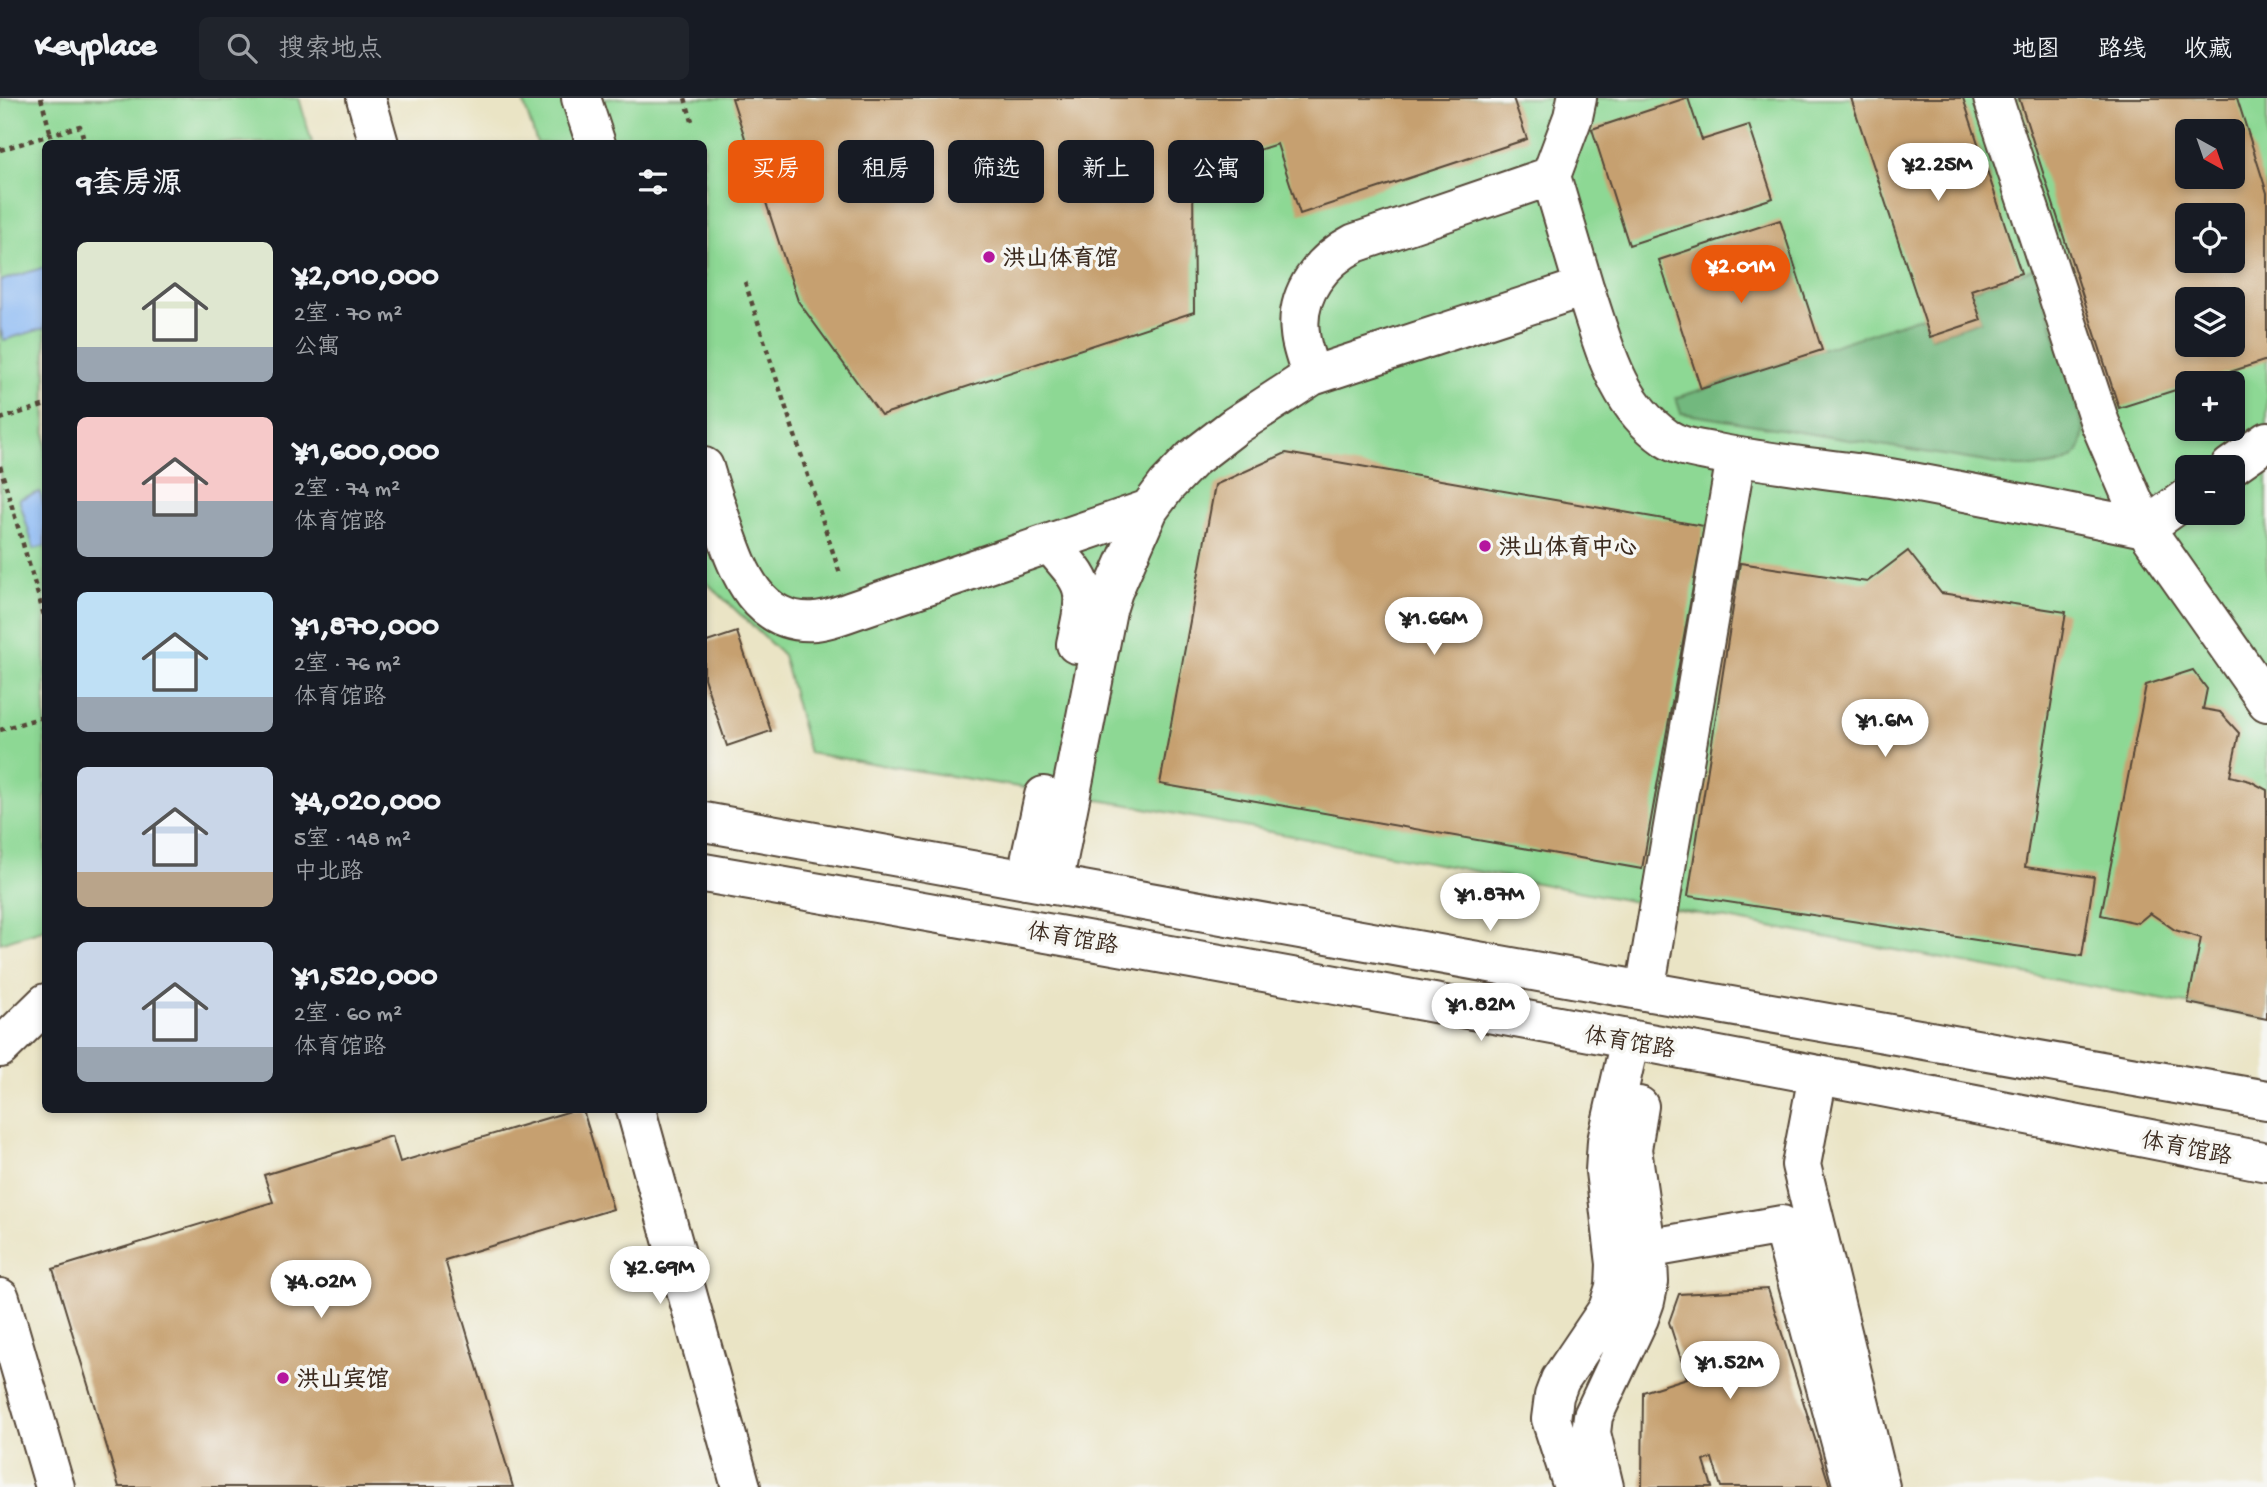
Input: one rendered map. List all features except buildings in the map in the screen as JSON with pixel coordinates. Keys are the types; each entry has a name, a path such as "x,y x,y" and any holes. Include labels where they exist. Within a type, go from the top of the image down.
{"main road":[{"path":"366,98 378,140"},
{"path":"581,98 595,140"},
{"path":"1577,98 1573,117 1551,176 1615,378 1639,412 1667,439 1682,446 1736,457 1889,478 2144,528 2175,506"},
{"path":"1993,98 2099,423 2144,528 2267,702"},
{"path":"1312,376 1301,343 1299,318 1307,289 1332,257 1355,243 1551,176"},
{"path":"1040,883 1107,610 1149,509 1167,485 1192,459 1235,426 1312,376 1584,287"},
{"path":"2245,456 2267,441"},
{"path":"1646,991 1736,457"},
{"path":"707,476 735,562 744,581 763,604 782,615 798,620 816,621 852,611 1149,509"},
{"path":"1040,883 1085,604 1082,584 1049,544"},
{"name":"体育馆路","path":"707,823 2267,1100"},
{"name":"体育馆路","path":"707,874 1031,929 1818,1075 2267,1162"},
{"path":"0,1008 42,995"},
{"path":"0,1048 42,1007"},
{"path":"1604,1487 1591,1433 1593,1416 1645,1301 1649,1282 1632,1149 1641,1043"},
{"path":"1573,1487 1551,1419 1554,1396 1560,1380 1608,1309 1615,1287 1616,1264 1605,1171 1607,1141 1641,1043"},
{"path":"1818,1075 1801,1165 1880,1487"},
{"path":"637,1113 741,1487"},
{"path":"1646,1249 1782,1225 1853,1487"},
{"path":"0,1298 11,1363 55,1487"}],"path":[{"path":"41,98 51,135"},
{"path":"685,98 692,121"},
{"path":"0,150 80,127 84,140"},
{"path":"745,282 852,611"},
{"path":"0,419 42,406"},
{"path":"0,466 42,608"},
{"path":"0,730 42,717"}],"green space":[{"path":"0,98 299,98 311,140 42,140 42,930 0,943"},
{"name":"洪山体育中心","path":"522,98 2267,98 2267,1019 1135,806 809,753 783,655 707,583 707,140 536,140"},
{"path":"2035,268 2084,430 2083,443 2071,459 2051,466 2017,467 1681,413 1676,398 1923,316 1931,337 1981,321 1971,290"}],"water":[{"path":"42,268 42,329 4,340 0,328 0,281"},
{"path":"40,492 42,547 34,549 19,499"}],"place":[{"name":"洪山体育馆","path":"989,257"},
{"name":"洪山体育中心","path":"1485,546"},
{"name":"洪山宾馆","path":"283,1378"}]}
